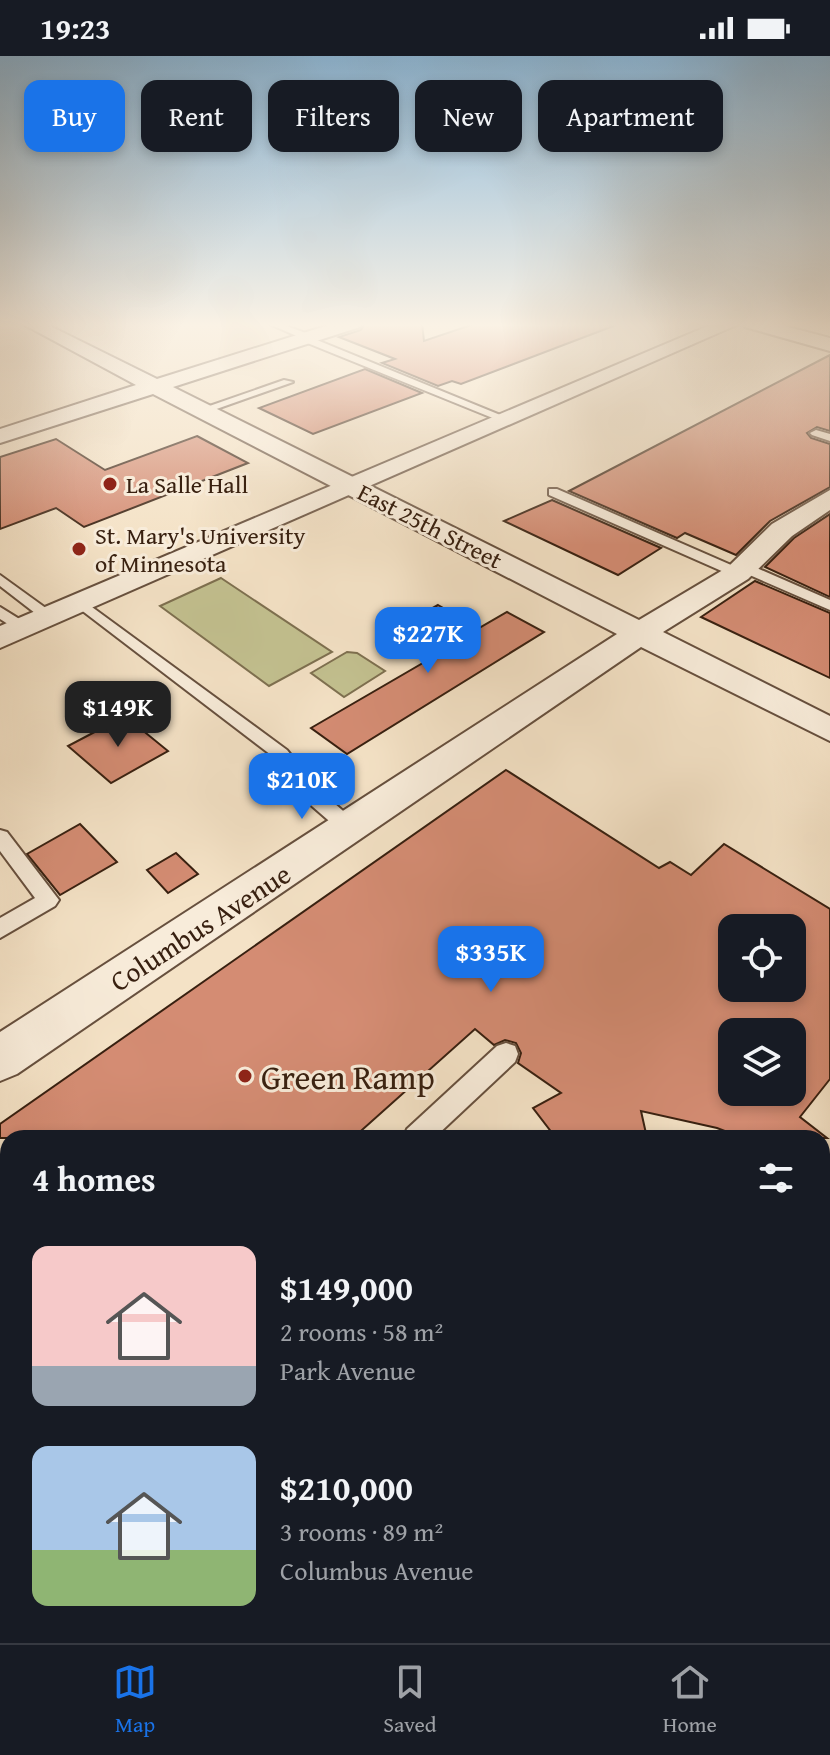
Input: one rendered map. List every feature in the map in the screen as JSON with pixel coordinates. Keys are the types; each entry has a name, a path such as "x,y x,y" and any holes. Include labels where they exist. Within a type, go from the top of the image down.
{"street":[{"path":"0,436 121,397"},
{"name":"East 25th Street","path":"178,397 639,634 826,722"},
{"path":"24,627 563,397"},
{"name":"Columbus Avenue","path":"0,1059 639,634 741,571 782,530 830,498"}],"lane":[{"path":"204,410 243,397"},
{"path":"450,397 509,421"},
{"path":"816,433 830,438"},
{"path":"553,492 830,605"},
{"path":"0,579 24,627"},
{"path":"81,603 281,754 312,795 350,828"},
{"path":"0,612 24,627"},
{"path":"0,837 48,900 0,929"},
{"path":"425,1130 506,1054"}],"shaded area":[{"path":"221,578 332,652 269,686 160,606"},
{"path":"347,652 357,653 385,671 344,697 311,673"}],"building":[{"path":"289,397 411,397 313,434 259,408"},
{"path":"749,397 830,397 830,431 817,427 807,433 811,438 830,444 830,487 770,521 736,555 685,533 677,538 569,491"},
{"name":"La Salle Hall","path":"197,436 248,463 84,527 56,508 0,529 0,457 56,439 105,470"},
{"path":"552,500 661,548 618,575 504,521"},
{"path":"830,514 830,597 765,567 794,538"},
{"path":"755,581 830,613 830,678 701,617"},
{"path":"438,605 479,628 507,612 544,632 347,754 311,728 452,646 409,621"},
{"path":"125,716 168,751 111,783 68,746"},
{"name":"Green Ramp","path":"506,770 659,868 670,862 691,875 724,844 830,909 830,1079 800,1117 817,1130 722,1130 641,1111 645,1130 550,1130 533,1108 561,1093 518,1063 521,1053 516,1043 505,1040 494,1045 475,1029 362,1130 0,1130 0,1124"},
{"path":"80,824 117,862 60,895 27,854"},
{"path":"176,853 198,874 168,893 147,870"}],"place":[{"name":"La Salle Hall","path":"110,484"},
{"name":"St. Mary's University of Minnesota","path":"79,549"},
{"name":"Green Ramp","path":"245,1076"}]}
